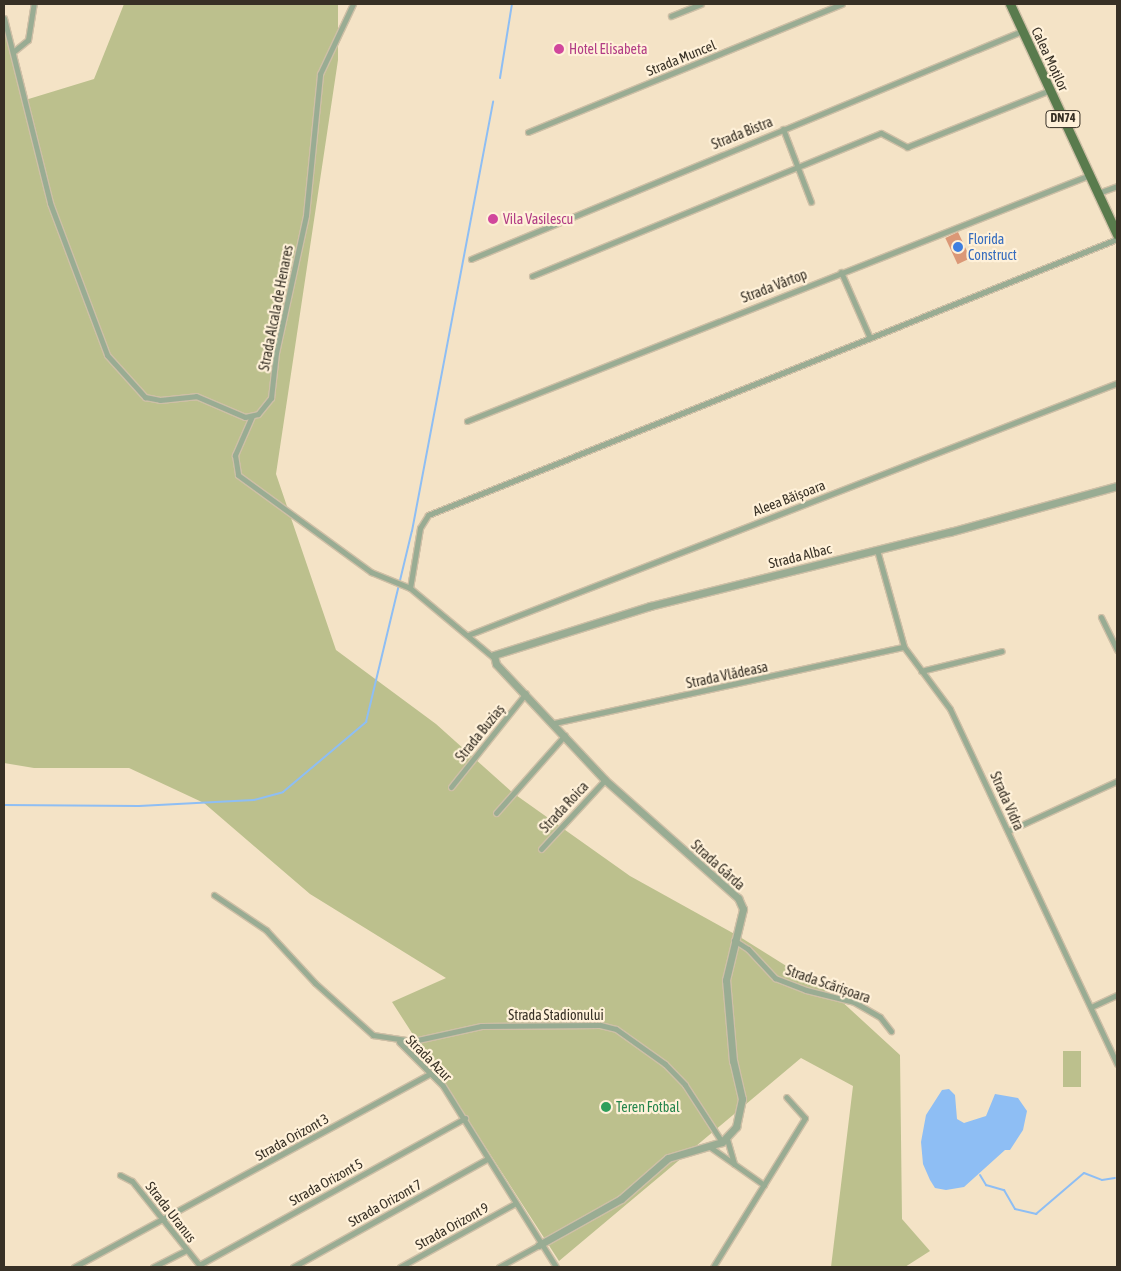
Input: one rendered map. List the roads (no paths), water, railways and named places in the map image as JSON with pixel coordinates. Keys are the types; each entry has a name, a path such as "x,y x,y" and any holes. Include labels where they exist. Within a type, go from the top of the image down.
{"main road":[{"name":"Calea Moților","path":"1010,4 1117,234"}],"street":[{"path":"12,52 28,40 34,4"},
{"name":"Strada Alcala de Henares","path":"252,416 265,409 271,398 276,353 306,215 320,74 353,4"},
{"path":"670,16 702,4"},
{"name":"Strada Muncel","path":"528,132 842,4"},
{"path":"4,18 63,244 107,355 116,368 153,400 196,396 235,415 252,416"},
{"name":"Strada Bistra","path":"471,259 1022,31"},
{"path":"532,276 881,133 907,147 1050,90"},
{"path":"783,129 811,202"},
{"name":"Strada Vârtop","path":"467,421 1090,175"},
{"path":"1098,193 1117,186"},
{"path":"408,587 420,528 428,515 1117,240"},
{"path":"841,272 870,338"},
{"name":"Aleea Băișoara","path":"468,635 1117,382"},
{"name":"Strada Gârda","path":"252,416 235,455 238,475 371,572 408,587 468,635 494,658 605,780 738,898 743,915 733,940 726,980 733,1061 742,1100 736,1127 725,1141"},
{"name":"Strada Albac","path":"494,658 502,649 650,606 877,550 1117,486"},
{"name":"Strada Vidra","path":"877,550 904,647 950,709 1117,1064"},
{"path":"1101,617 1117,650"},
{"name":"Strada Vlădeasa","path":"554,723 904,647"},
{"path":"921,671 1002,651"},
{"name":"Strada Buziaș","path":"451,787 526,693"},
{"path":"496,813 565,735"},
{"name":"Strada Roica","path":"541,849 605,780"},
{"path":"1008,831 1117,781"},
{"name":"Strada Azur","path":"214,895 266,930 363,1029 399,1041 431,1073 464,1118 539,1245 556,1267"},
{"name":"Strada Scărișoara","path":"733,940 748,948 775,978 806,990 854,1002 880,1017 891,1031"},
{"path":"1091,1007 1117,996"},
{"name":"Strada Stadionului","path":"399,1041 480,1026 600,1025 616,1029 664,1064 685,1085 725,1141 734,1164"},
{"name":"Strada Orizont 3","path":"74,1267 163,1221 431,1073"},
{"path":"713,1267 806,1118 786,1097"},
{"name":"Strada Orizont 5","path":"200,1266 464,1118"},
{"path":"499,1267 621,1200 668,1158 687,1150 710,1147 725,1141"},
{"path":"710,1147 764,1185"},
{"name":"Strada Orizont 7","path":"293,1267 487,1159"},
{"name":"Strada Uranus","path":"120,1175 132,1181 200,1266"},
{"name":"Strada Orizont 9","path":"400,1267 514,1204"},
{"path":"153,1267 186,1250"}],"water":[{"path":"949,1089 955,1095 957,1119 964,1123 986,1116 995,1094 1018,1098 1027,1111 1023,1130 1010,1150 1005,1150 964,1187 946,1190 935,1188 930,1180 923,1164 921,1142 926,1115 942,1090"}],"waterway":[{"path":"500,78 512,4"},
{"path":"4,805 139,806 254,800 283,792 366,722 412,531 493,102"},
{"path":"980,1175 986,1185 1004,1190 1015,1209 1036,1214 1084,1173 1102,1180 1115,1178"}],"place":[{"name":"Hotel Elisabeta","path":"559,49"},
{"name":"Vila Vasilescu","path":"493,219"},
{"name":"Florida Construct","path":"958,247"},
{"name":"Teren Fotbal","path":"606,1107"}]}
